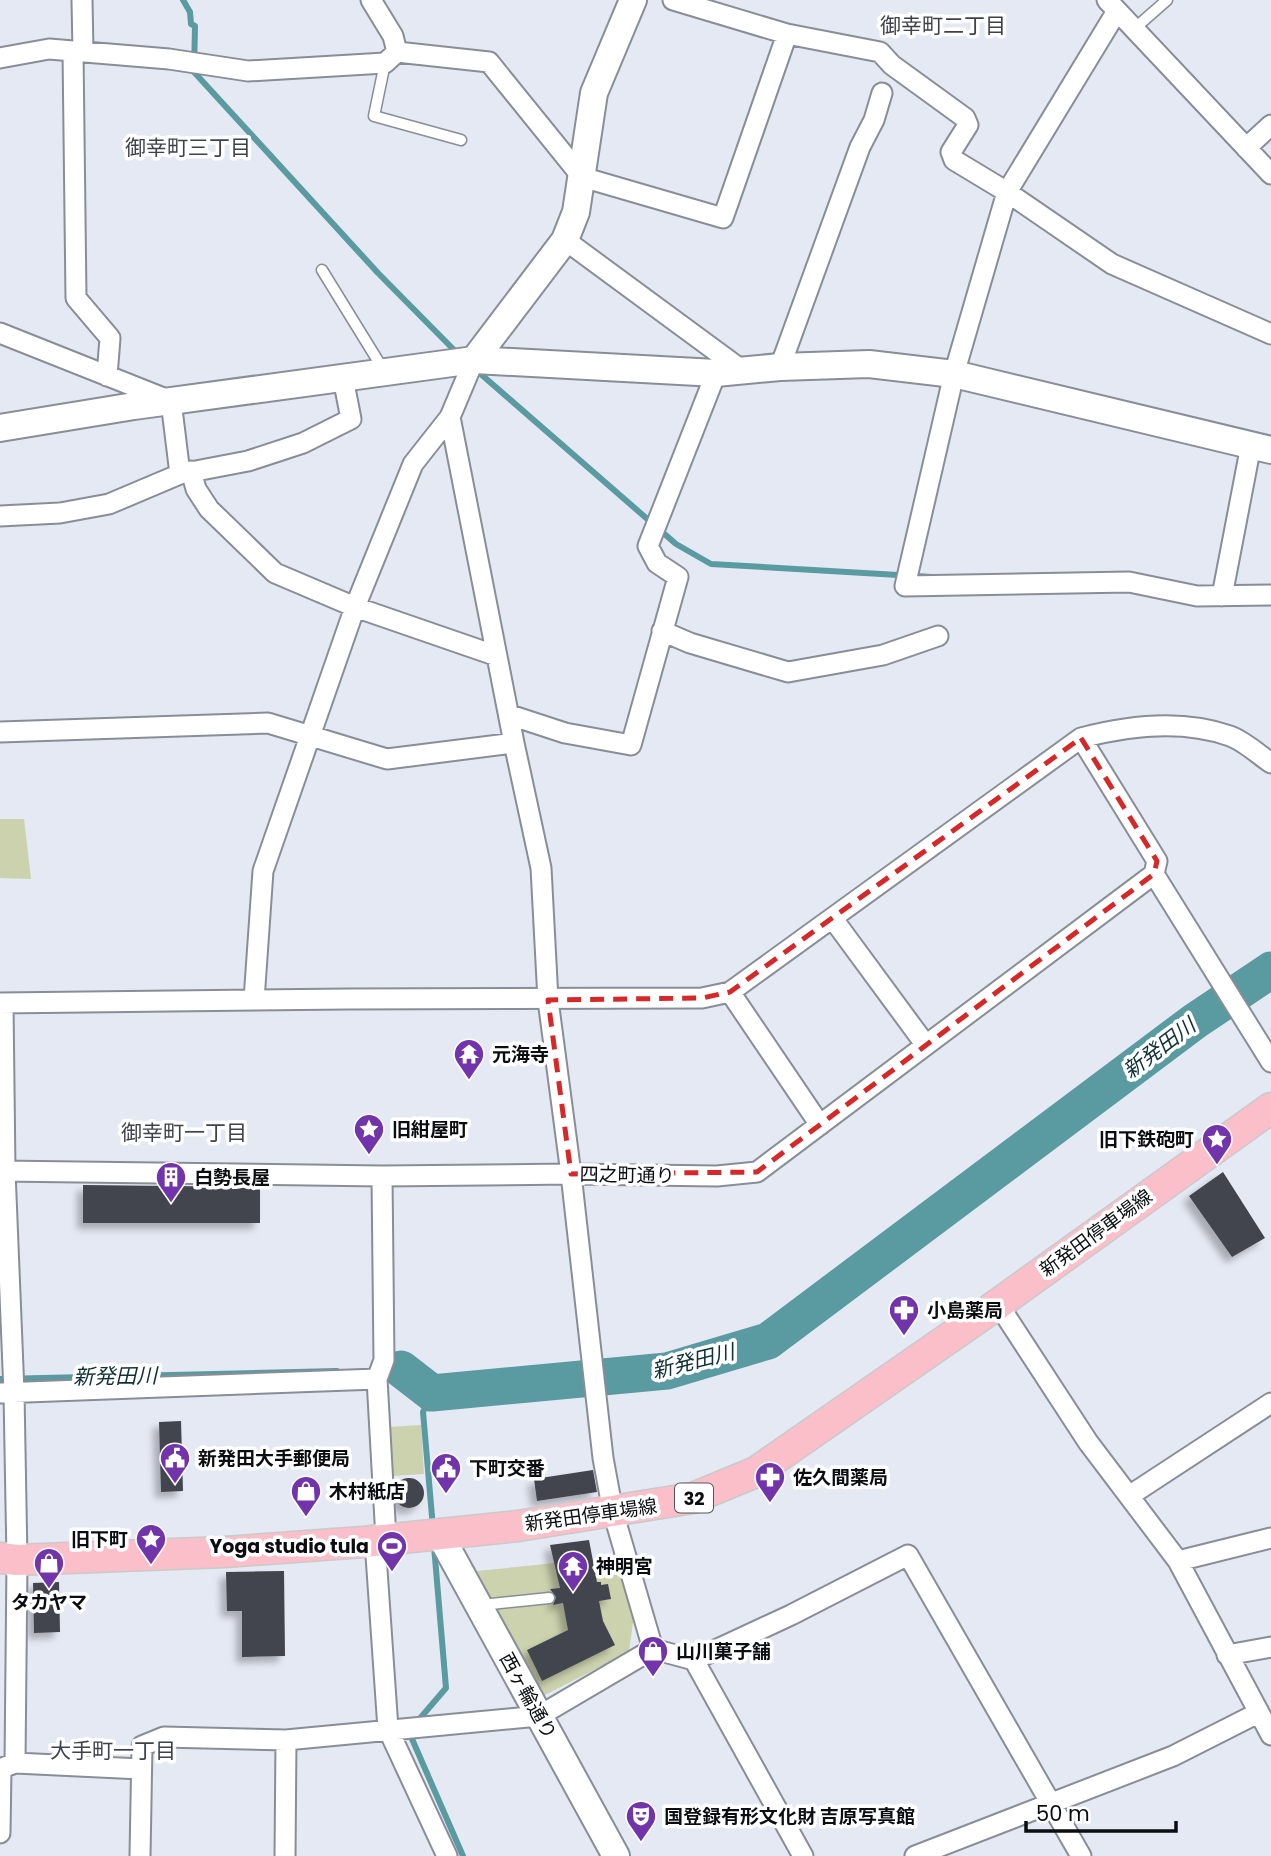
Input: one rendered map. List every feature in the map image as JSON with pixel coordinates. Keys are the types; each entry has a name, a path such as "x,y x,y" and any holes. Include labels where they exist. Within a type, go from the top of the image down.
{"main road":[{"name":"新発田停車場線","path":"8,1559 225,1552 440,1535 693,1499 756,1472 998,1304 1271,1108"}],"street":[{"path":"82,0 78,51 76,298 110,338 107,376"},
{"path":"371,0 393,36 391,58"},
{"path":"254,1000 263,871 355,607 413,464 450,417 474,360 565,240 576,212 594,93 633,0"},
{"path":"673,0 787,34 880,52 892,65 965,118 968,125 951,152 954,160 1007,192 1112,264 1271,334"},
{"path":"1271,174 1112,5 1007,192 954,374 905,586 1129,582 1197,596 1271,595"},
{"path":"0,58 49,49 169,59 248,71 391,58 489,62 582,177 723,218 787,34"},
{"path":"780,367 860,147 874,120 883,93"},
{"path":"1246,148 1271,125"},
{"path":"565,240 743,370"},
{"path":"0,333 171,401"},
{"path":"0,428 171,401 474,360 716,373 869,363 954,374 1261,447 1222,596"},
{"path":"510,715 565,733 631,746 677,577 657,563 648,546 716,373"},
{"path":"0,516 61,513 110,504 185,472 248,461 303,443 351,419 343,378"},
{"path":"171,401 185,472 209,509 275,573 355,607 497,656"},
{"path":"450,417 541,868 548,1000 598,1396 603,1458 613,1512 653,1649"},
{"path":"662,631 690,643 788,672 883,655 938,636"},
{"path":"0,732 268,723 387,760 514,743"},
{"path":"0,1833 5,1767 9,1387 2,1171 2,1003 702,998 730,992 1081,738 1119,728 1182,725 1232,737 1271,763"},
{"path":"1081,738 1157,861 1154,874 1271,1062"},
{"name":"四之町通り","path":"2,1171 382,1176 717,1176 757,1172 1154,874"},
{"path":"833,919 925,1044"},
{"path":"730,992 820,1125"},
{"path":"382,1176 380,1540 387,1729 447,1856"},
{"path":"998,1304 1088,1442 1178,1562 1271,1735"},
{"path":"9,1387 381,1369"},
{"path":"1129,1496 1271,1403"},
{"name":"西ヶ輪通り","path":"440,1535 616,1856"},
{"path":"1178,1562 1271,1538"},
{"path":"140,1856 142,1746 164,1737 286,1740 539,1716 653,1649 694,1660 792,1615 908,1555 1081,1856"},
{"path":"1227,1656 1271,1647"},
{"path":"694,1660 803,1856"},
{"path":"915,1856 1173,1756 1258,1713"},
{"path":"285,1856 286,1740"},
{"path":"5,1767 141,1769"}],"lane":[{"path":"1134,29 1167,0"},
{"path":"391,58 374,116 461,140"},
{"path":"322,270 385,372"},
{"path":"491,1604 549,1598"}],"highlighted area":[{"path":"1081,738 1157,861 1154,874 757,1172 571,1174 548,1000 702,998 730,992"}],"green space":[{"path":"0,819 24,819 31,879 0,878"},
{"path":"421,1425 424,1474 392,1476 389,1427"},
{"path":"624,1556 635,1608 629,1652 539,1698 477,1571"}],"building":[{"path":"1223,1172 1265,1238 1232,1257 1189,1196"},
{"name":"白勢長屋","path":"83,1185 260,1187 260,1223 83,1223"},
{"path":"181,1421 183,1491 161,1492 159,1422"},
{"path":"593,1470 597,1492 537,1501 534,1479"},
{"path":"409,1478 415,1479 423,1487 423,1499 415,1507 409,1508 403,1507 395,1499 394,1493 395,1487 403,1479"},
{"path":"589,1540 597,1582 601,1582 601,1585 608,1584 611,1599 599,1601 603,1621 615,1645 542,1681 527,1650 568,1630 563,1603 553,1605 556,1597 550,1589 560,1588 550,1545"},
{"path":"284,1571 285,1656 242,1657 242,1611 227,1611 226,1572"},
{"path":"59,1582 60,1632 34,1633 33,1583"}],"waterway":[{"path":"183,0 190,12 191,24 195,26 194,72 378,273 459,355"},
{"path":"475,369 676,544 711,564 932,577"},
{"name":"新発田川","path":"401,1369 432,1393 667,1371 768,1341 1195,1021 1271,970"},
{"name":"新発田川","path":"383,1370 401,1369"},
{"name":"新発田川","path":"0,1379 337,1371"},
{"path":"432,1393 423,1412 433,1528"},
{"path":"416,1723 446,1688 434,1546"},
{"path":"409,1732 463,1856"}],"place":[{"name":"元海寺","path":"469,1081"},
{"name":"旧紺屋町","path":"369,1156"},
{"name":"旧下鉄砲町","path":"1217,1166"},
{"name":"白勢長屋","path":"171,1204"},
{"name":"小島薬局","path":"904,1337"},
{"name":"新発田大手郵便局","path":"175,1485"},
{"name":"下町交番","path":"446,1495"},
{"name":"佐久間薬局","path":"770,1504"},
{"name":"木村紙店","path":"306,1518"},
{"name":"旧下町","path":"151,1566"},
{"name":"Yoga studio tula","path":"392,1573"},
{"name":"タカヤマ","path":"49,1590"},
{"name":"神明宮","path":"573,1593"},
{"name":"山川菓子舗","path":"653,1678"},
{"name":"国登録有形文化財 吉原写真館","path":"641,1843"}],"district":[{"name":"御幸町二丁目","path":"943,25"},
{"name":"御幸町三丁目","path":"188,147"},
{"name":"御幸町一丁目","path":"184,1132"},
{"name":"大手町一丁目","path":"113,1750"}]}
